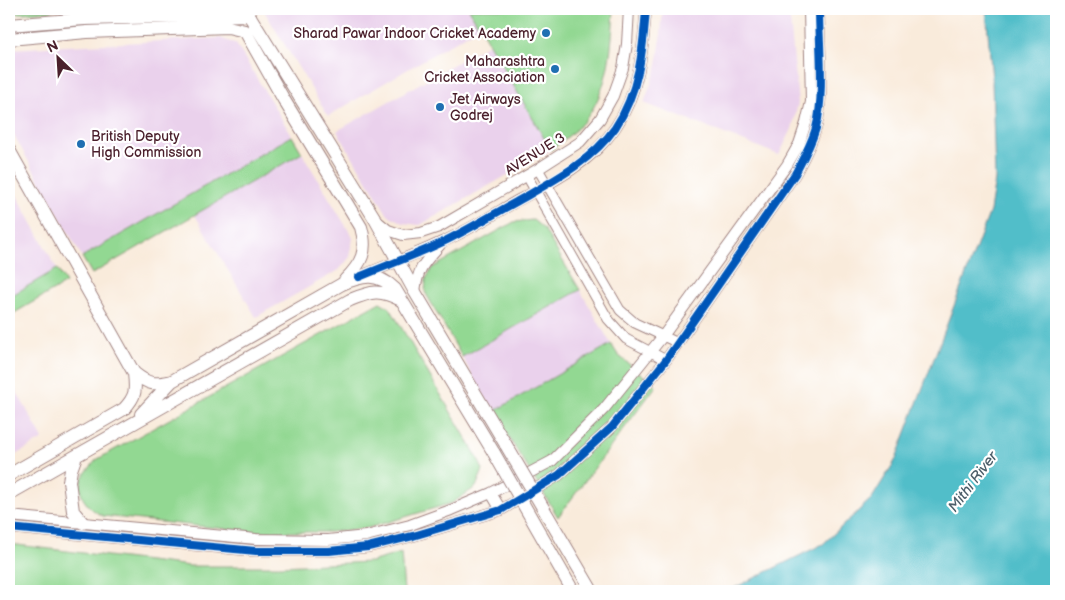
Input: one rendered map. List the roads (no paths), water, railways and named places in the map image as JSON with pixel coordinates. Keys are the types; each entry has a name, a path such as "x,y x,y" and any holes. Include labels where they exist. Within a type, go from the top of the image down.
{"main road":[{"path":"9,24 84,14 248,12"},
{"path":"248,12 245,31 284,100 361,227 365,241 363,256 355,270 342,284"},
{"path":"248,12 375,219 415,292 592,591"},
{"path":"9,39 87,32 228,26 245,31"},
{"path":"9,150 134,374 136,387 134,398 124,409 9,474"},
{"path":"133,424 172,381 342,284 359,277 376,277 386,281 395,289 494,453 573,591"},
{"path":"9,494 350,300 378,291 390,294 401,300"},
{"path":"134,374 145,382 157,384 172,381"},
{"path":"76,456 69,482 74,511 83,523"}],"street":[{"name":"AVENUE 3","path":"375,219 388,230 403,234 421,233 439,228 580,142 600,118 613,96 623,68 629,9"},
{"path":"359,277 443,242 548,185 592,154 614,128 629,102 639,72 646,9"},
{"path":"9,516 256,539 328,540 366,536 410,525 451,510 491,492 552,461 604,408 651,352 787,165 799,144 811,102 809,9"},
{"path":"9,528 256,551 329,551 368,547 501,510 559,476 612,427 666,360 795,174 808,152 816,129 820,106 819,9"},
{"path":"627,31 645,31"},
{"path":"538,169 620,310 635,323 678,343"},
{"path":"527,176 608,319 626,339 666,360"},
{"path":"415,292 416,278 421,266 443,242"},
{"path":"491,492 501,510"}],"water":[{"name":"Mithi River","path":"986,9 1056,9 1056,591 728,591 823,544 872,498 895,461 990,211 995,179 992,79"}],"place":[{"name":"Sharad Pawar Indoor Cricket Academy","path":"546,33"},
{"name":"Maharashtra Cricket Association","path":"555,69"},
{"name":"Jet Airways Godrej","path":"440,107"},
{"name":"British Deputy High Commission","path":"81,144"}]}
